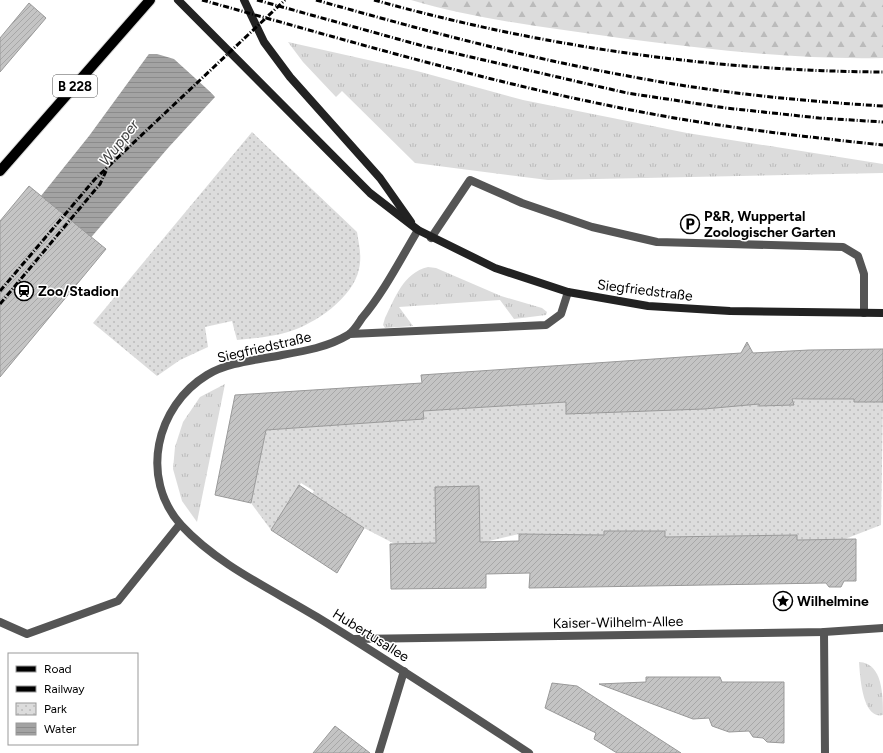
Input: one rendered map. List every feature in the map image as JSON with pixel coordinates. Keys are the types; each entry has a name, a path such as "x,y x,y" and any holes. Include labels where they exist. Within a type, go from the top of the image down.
{"main road":[{"name":"B 228","path":"0,171 150,0"}],"street":[{"name":"Siegfriedstraße","path":"244,0 264,42 290,76 380,178 418,230"},
{"name":"Siegfriedstraße","path":"180,2 370,193 418,230 431,238 495,268 568,292 648,306 730,311 883,313"},
{"path":"431,238 470,180 522,203 592,227 657,242 843,247 858,256 864,274 864,313"},
{"name":"Siegfriedstraße","path":"198,541 180,524 164,498 158,465 158,447 162,430 167,416 179,398 191,386 209,374 235,365 321,348 350,334 376,302 418,230"},
{"path":"350,334 546,325 561,314 568,292"},
{"path":"0,622 27,634 118,601 180,524"},
{"name":"Hubertusallee","path":"198,541 224,562 353,639 529,753"},
{"name":"Kaiser-Wilhelm-Allee","path":"353,639 824,632 883,628"},
{"path":"824,632 826,753"},
{"path":"379,753 404,672"}],"green space":[{"path":"411,0 883,0 883,58 817,57 718,50 515,23 462,13"},
{"path":"288,42 417,71 523,100 687,133 883,164 883,173 548,180 415,163 342,91 336,97 303,62"},
{"path":"252,132 357,232 360,260 359,269 355,280 341,300 321,316 310,323 282,334 237,340 232,321 205,327 208,347 180,360 157,376 93,323"},
{"path":"428,267 436,268 501,296 542,308 547,312 546,315 514,319 500,300 399,307 413,326 385,328 383,325 385,318 401,287 412,275 419,270"},
{"path":"225,384 197,522 182,501 173,469 175,447 183,422 200,397"},
{"path":"854,399 854,402 883,402 881,525 845,539 797,540 797,535 665,537 664,531 604,531 604,537 519,534 485,542 395,544 364,528 312,494 314,491 301,483 271,530 251,503 266,430 424,419 423,411 566,402 567,414 724,407 759,402 759,406 793,405 793,400"},
{"path":"859,662 867,664 873,668 877,674 882,690 883,715 876,715 866,704 861,686"}],"water":[{"name":"Wupper","path":"162,36 215,97 168,148 57,277 0,247 89,136"}],"pier":[{"path":"194,0 314,0 217,98 174,59 157,54 147,54 161,35"}],"building":[{"path":"29,3 46,18 0,72 0,38"},
{"name":"Zoo/Stadion","path":"29,186 106,249 0,377 0,221"},
{"path":"747,342 753,353 809,350 883,349 883,402 854,402 854,399 792,399 794,405 759,406 759,404 704,409 566,414 566,402 423,411 424,419 266,430 251,503 215,495 235,395 422,383 421,375 741,353"},
{"path":"299,485 364,528 337,573 271,530"},
{"path":"479,486 480,542 519,541 519,534 604,535 604,531 665,531 665,537 797,535 797,540 856,539 856,581 844,581 841,587 829,587 826,583 529,588 530,573 486,574 486,588 391,589 390,544 436,543 435,487"},
{"path":"646,677 720,677 722,682 784,682 784,743 767,742 763,738 753,737 749,731 729,732 712,726 709,718 693,719 599,684 646,682"},
{"path":"552,683 577,686 681,753 617,753 594,739 596,733 545,708"},
{"path":"335,726 370,753 313,753"}],"railway":[{"path":"202,0 413,59 572,98 658,115 722,125 883,145"},
{"path":"257,0 423,46 627,93 726,108 819,118 883,122"},
{"path":"0,291 95,179 285,0"},
{"path":"316,0 432,32 510,51 660,82 755,95 883,106"},
{"path":"374,0 499,31 626,53 754,67 819,71 883,72"},
{"path":"0,304 100,184 106,171"}],"place":[{"name":"P&R, Wuppertal Zoologischer Garten","path":"690,224"},
{"name":"Zoo/Stadion","path":"24,291"},
{"name":"Wilhelmine","path":"783,601"}]}
